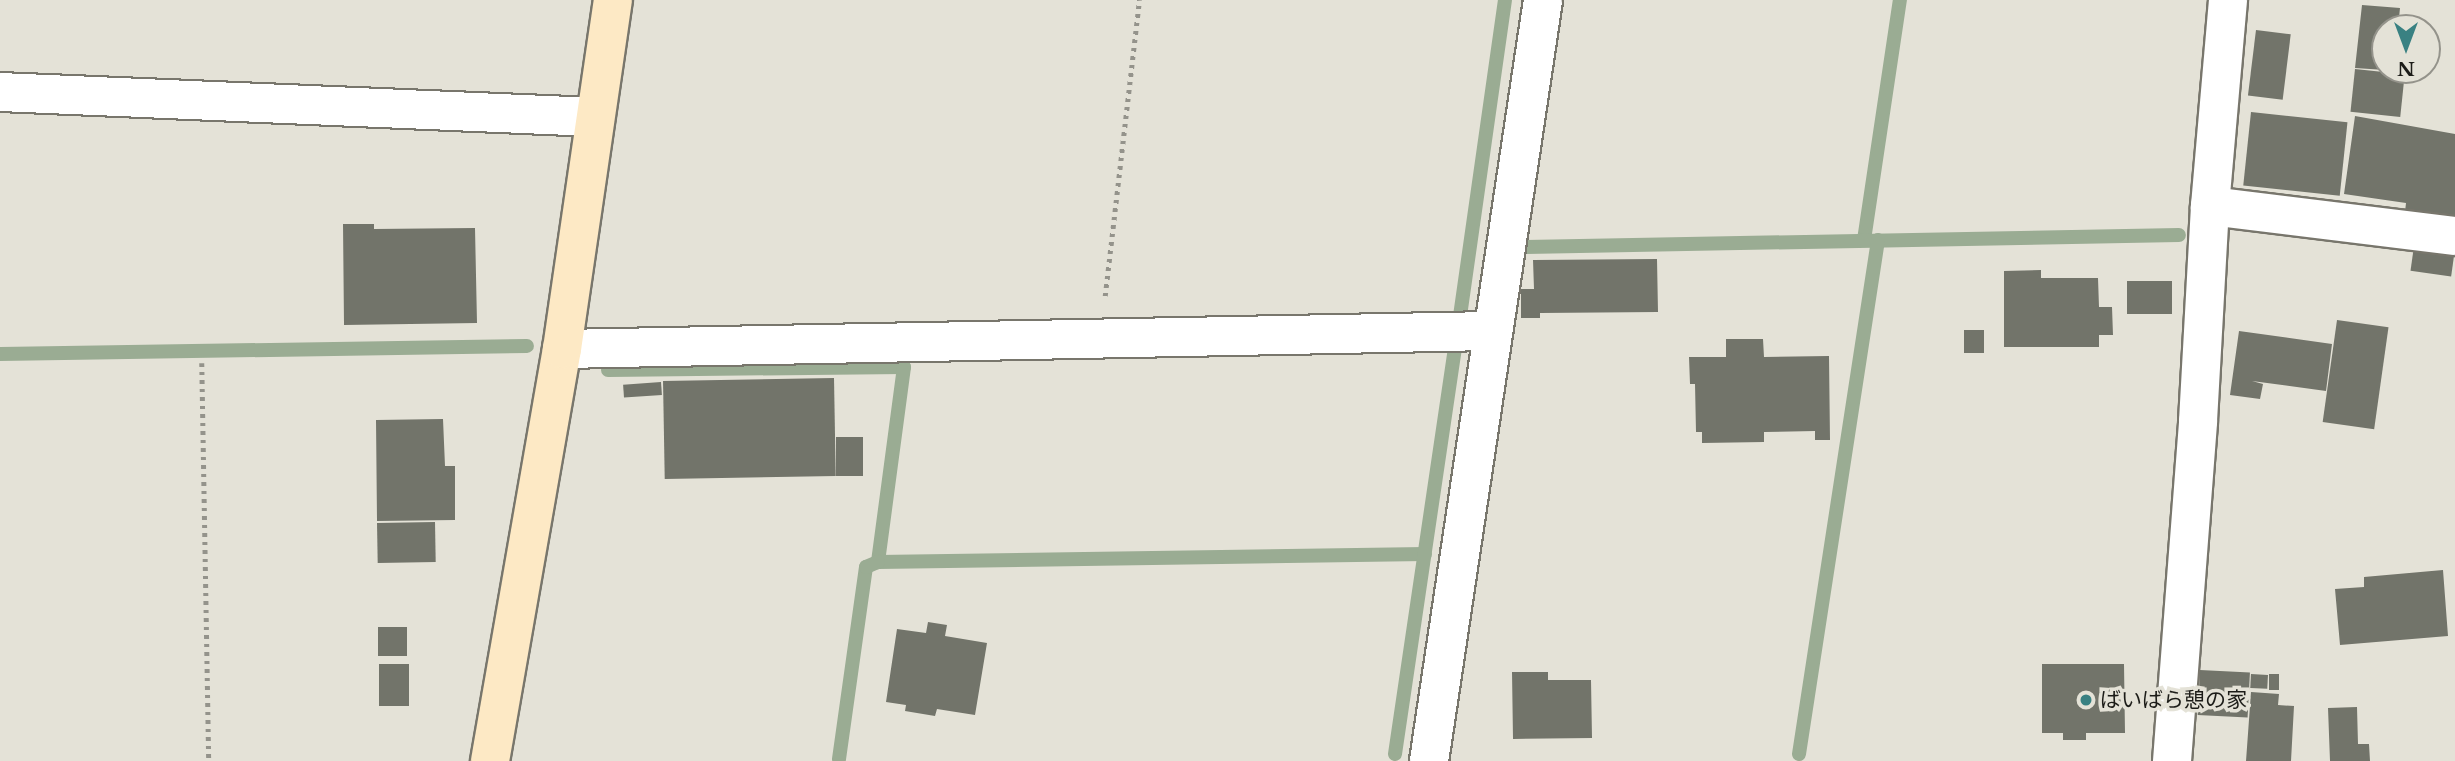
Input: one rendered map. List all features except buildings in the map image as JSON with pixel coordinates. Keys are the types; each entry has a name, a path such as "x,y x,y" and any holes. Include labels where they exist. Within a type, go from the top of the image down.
{"street":[{"path":"490,761 562,349 613,0"},
{"path":"1429,761 1543,0"},
{"path":"2172,761 2198,421 2210,206 2228,0"},
{"path":"0,92 595,117"},
{"path":"2210,206 2455,236"},
{"path":"562,349 1493,331"}],"path":[{"path":"1100,339 1139,0"},
{"path":"202,363 209,761"}],"waterway":[{"path":"1460,316 1505,0"},
{"path":"1864,240 1900,0"},
{"path":"1526,247 2179,235"},
{"path":"1799,754 1878,240"},
{"path":"0,354 527,346"},
{"path":"1395,754 1455,347"},
{"path":"608,370 904,367 878,562 1425,554"},
{"path":"839,759 866,567 878,562"}],"place":[{"name":"ばいばら憩の家","path":"2086,700"}]}
